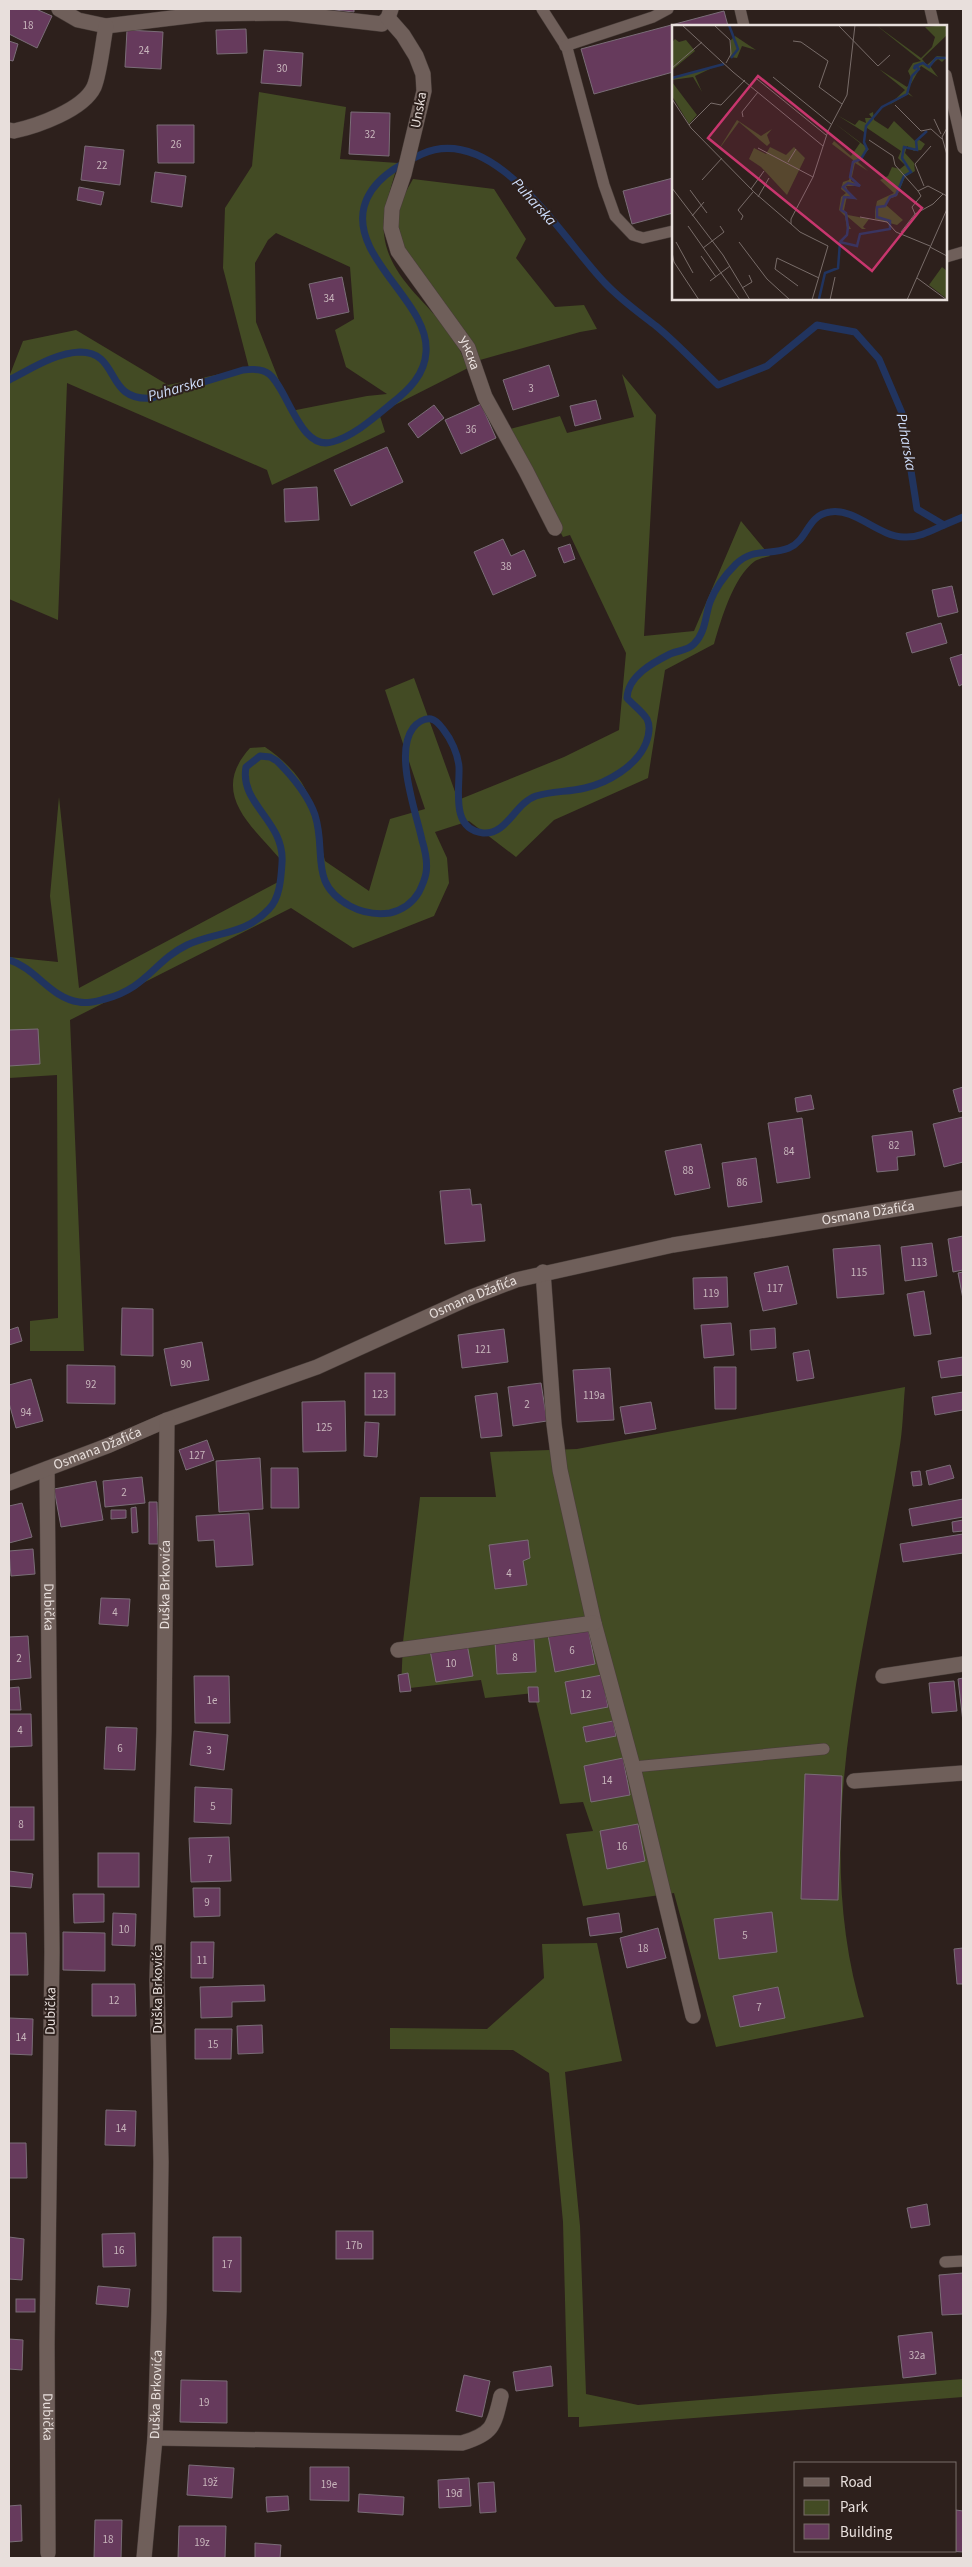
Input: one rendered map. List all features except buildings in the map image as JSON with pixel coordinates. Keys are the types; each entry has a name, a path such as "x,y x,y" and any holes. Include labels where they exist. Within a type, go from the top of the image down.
{"street":[{"path":"59,9 78,20 106,26 205,14 286,13 382,24 389,13"},
{"name":"Unska","path":"389,13 416,56 423,74 424,91 402,182"},
{"path":"9,130 14,131 49,121 70,109 94,87 106,26"},
{"name":"Унска","path":"402,182 392,209 391,228 398,251 468,348 485,397 555,528"},
{"name":"Osmana Džafića","path":"9,1483 167,1420 317,1367 469,1298 516,1280 543,1272 674,1245 963,1198"},
{"path":"543,1272 554,1424 560,1470 594,1623 633,1767 693,2016"},
{"name":"Duška Brkovića","path":"144,2558 155,2438 161,2162 157,1980 164,1731 167,1420"},
{"name":"Dubička","path":"47,1469 52,1952 47,2345 48,2553"},
{"path":"398,1650 594,1623"},
{"path":"883,1676 963,1664"},
{"path":"854,1781 963,1773"},
{"path":"155,2438 462,2443 480,2438 491,2427 501,2396"}],"lane":[{"path":"542,9 565,46 604,185 615,216 633,235 643,238 672,231"},
{"path":"565,46 653,17 668,9"},
{"path":"740,9 744,25"},
{"path":"930,9 934,25"},
{"path":"947,79 963,148"},
{"path":"633,1767 824,1749"},
{"path":"945,2262 963,2261"}],"green space":[{"path":"259,92 346,107 340,159 398,163 384,216 384,234 387,248 399,274 453,337 468,368 379,413 385,432 272,485 267,470 67,383 58,620 9,599 9,377 23,341 76,330 168,385 249,368 223,268 225,208 252,166","holes":["276,233 350,267 354,319 335,330 346,367 387,394 367,396 291,411 256,322 255,263 268,240"]},
{"path":"413,179 494,189 526,239 516,258 555,307 584,305 597,329 480,360 430,292 408,254 401,236 398,218 399,208"},
{"path":"622,374 656,415 644,636 694,631 741,521 770,556 755,561 740,577 720,623 714,644 665,670 648,778 554,820 516,857 469,821 435,832 447,858 449,883 434,916 353,948 291,908 70,1020 84,1351 30,1351 30,1321 58,1318 57,1075 9,1078 9,957 58,962 50,896 59,797 79,988 280,881 281,860 247,821 239,808 234,794 233,780 238,764 250,748 265,747 281,759 293,772 309,796 314,810 325,861 369,891 390,819 425,809 385,690 414,678 458,800 564,757 619,730 626,653 570,535 563,537 506,430 560,416 567,433 634,417"},
{"path":"905,1387 900,1443 860,1662 849,1734 842,1805 841,1876 848,1947 864,2017 716,2047 674,1893 583,1906 566,1834 593,1831 583,1802 560,1804 534,1693 485,1698 481,1680 401,1689 403,1642 420,1497 496,1497 490,1452 577,1449"},
{"path":"597,1943 622,2061 565,2072 580,2226 586,2394 638,2405 963,2379 963,2397 579,2427 579,2417 568,2417 563,2222 549,2073 513,2050 390,2049 390,2028 487,2029 544,1978 542,1944"}],"waterway":[{"name":"Puharska","path":"9,380 52,358 80,352 93,354 102,360 119,385 126,392 137,397 152,398 243,370 260,370 269,374 276,382 296,417 311,437 321,442 332,442 356,431 410,387 423,367 426,352 424,334 416,316 379,263 369,245 363,226 364,207 368,197 379,181 395,168 422,154 449,148 475,154 501,169 525,190 611,289 664,333 718,385 767,366 817,325 855,332 879,359 902,413 917,509 944,525 963,517"},
{"path":"9,960 27,969 60,995 79,1002 92,1002 119,994 131,988 176,951 187,945 240,929 260,918 276,899 282,863 281,848 277,835 255,803 249,792 246,780 246,767 260,756 270,757 277,761 294,779 308,800 315,815 318,829 321,866 324,877 328,887 337,897 350,906 364,912 385,914 399,910 410,903 419,892 427,869 406,767 408,739 413,728 419,723 428,719 439,724 454,747 459,767 459,807 465,824 473,830 483,833 491,832 505,824 522,805 536,796 594,786 612,778 636,759 646,743 649,728 645,716 627,698 628,690 642,671 670,654 689,648 694,644 701,634 710,602 715,592 728,572 743,559 749,555 789,548 800,539 817,518 822,514 830,512 849,514 885,532 904,537 919,535 944,525"}]}
